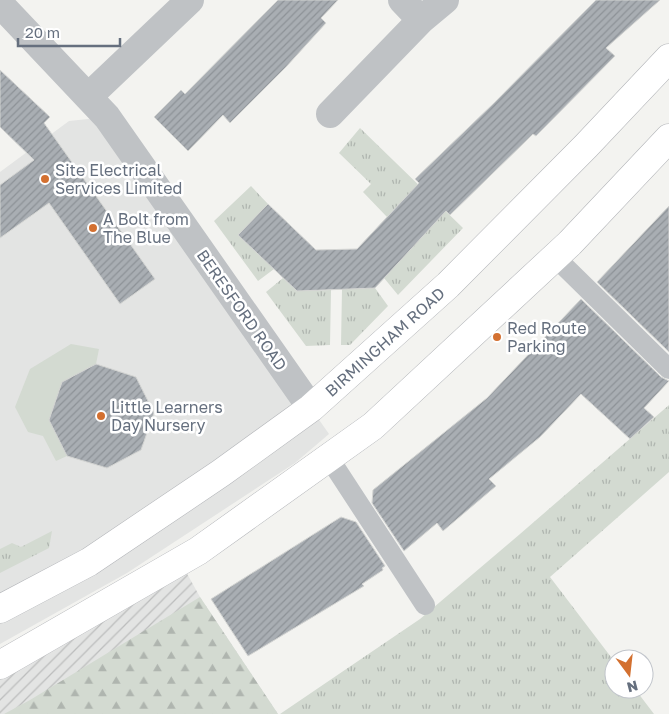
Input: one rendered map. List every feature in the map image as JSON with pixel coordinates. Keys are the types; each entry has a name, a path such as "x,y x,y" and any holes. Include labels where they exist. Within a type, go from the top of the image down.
{"main road":[{"name":"BIRMINGHAM ROAD","path":"0,609 89,562 221,473 311,408 448,285 586,146 669,58"},
{"path":"0,666 198,551 372,426 555,257 669,138"}],"street":[{"path":"88,98 190,0"},
{"path":"402,0 421,20"},
{"path":"330,114 421,20 445,0"},
{"name":"BERESFORD ROAD","path":"0,4 107,117 311,408"}],"lane":[{"path":"555,257 669,369"},
{"path":"329,458 425,605"}],"shaded area":[{"path":"107,117 329,434 295,463 127,573 0,644 0,172 69,121"},
{"path":"175,552 200,597 278,714 0,714 0,652"}],"green space":[{"path":"360,128 463,228 398,295 384,278 400,203 387,217 363,192 371,184 339,153"},
{"path":"251,186 268,204 238,235 274,269 258,281 214,221"},
{"path":"283,278 297,291 331,290 330,345 306,346 266,292"},
{"path":"375,288 388,306 350,345 341,345 342,289"},
{"path":"71,344 99,349 96,364 62,382 49,420 67,456 56,461 43,436 28,432 15,407 30,369"},
{"path":"669,405 669,472 550,577 605,649 604,699 643,699 654,714 280,714 420,619"},
{"path":"52,531 49,548 0,573 0,549 12,543 21,547"},
{"path":"200,597 278,714 4,714 30,700"}],"building":[{"path":"278,0 338,0 321,18 326,23 285,68 230,123 223,115 188,151 154,117 181,90 185,94"},
{"path":"596,0 660,0 606,48 615,56 536,136 533,134 450,215 446,211 375,288 297,291 238,235 268,204 316,250 357,249 419,183 415,179 494,103"},
{"path":"0,70 50,117 44,123 155,279 120,304 49,203 0,238 0,185 34,160 0,127"},
{"path":"669,206 669,352 597,282"},
{"path":"581,299 661,377 669,381 644,408 654,417 630,439 581,394 540,437 489,479 496,486 443,531 437,523 404,551 372,503 373,490 487,398"},
{"name":"Little Learners Day Nursery","path":"96,364 136,377 154,413 141,450 107,468 67,456 49,420 62,382"},
{"path":"341,517 356,522 385,566 382,568 383,570 362,584 364,586 248,656 211,599"}],"place":[{"name":"Site Electrical Services Limited","path":"45,179"},
{"name":"A Bolt from The Blue","path":"93,228"},
{"name":"Red Route Parking","path":"497,337"},
{"name":"Little Learners Day Nursery","path":"101,416"}]}
